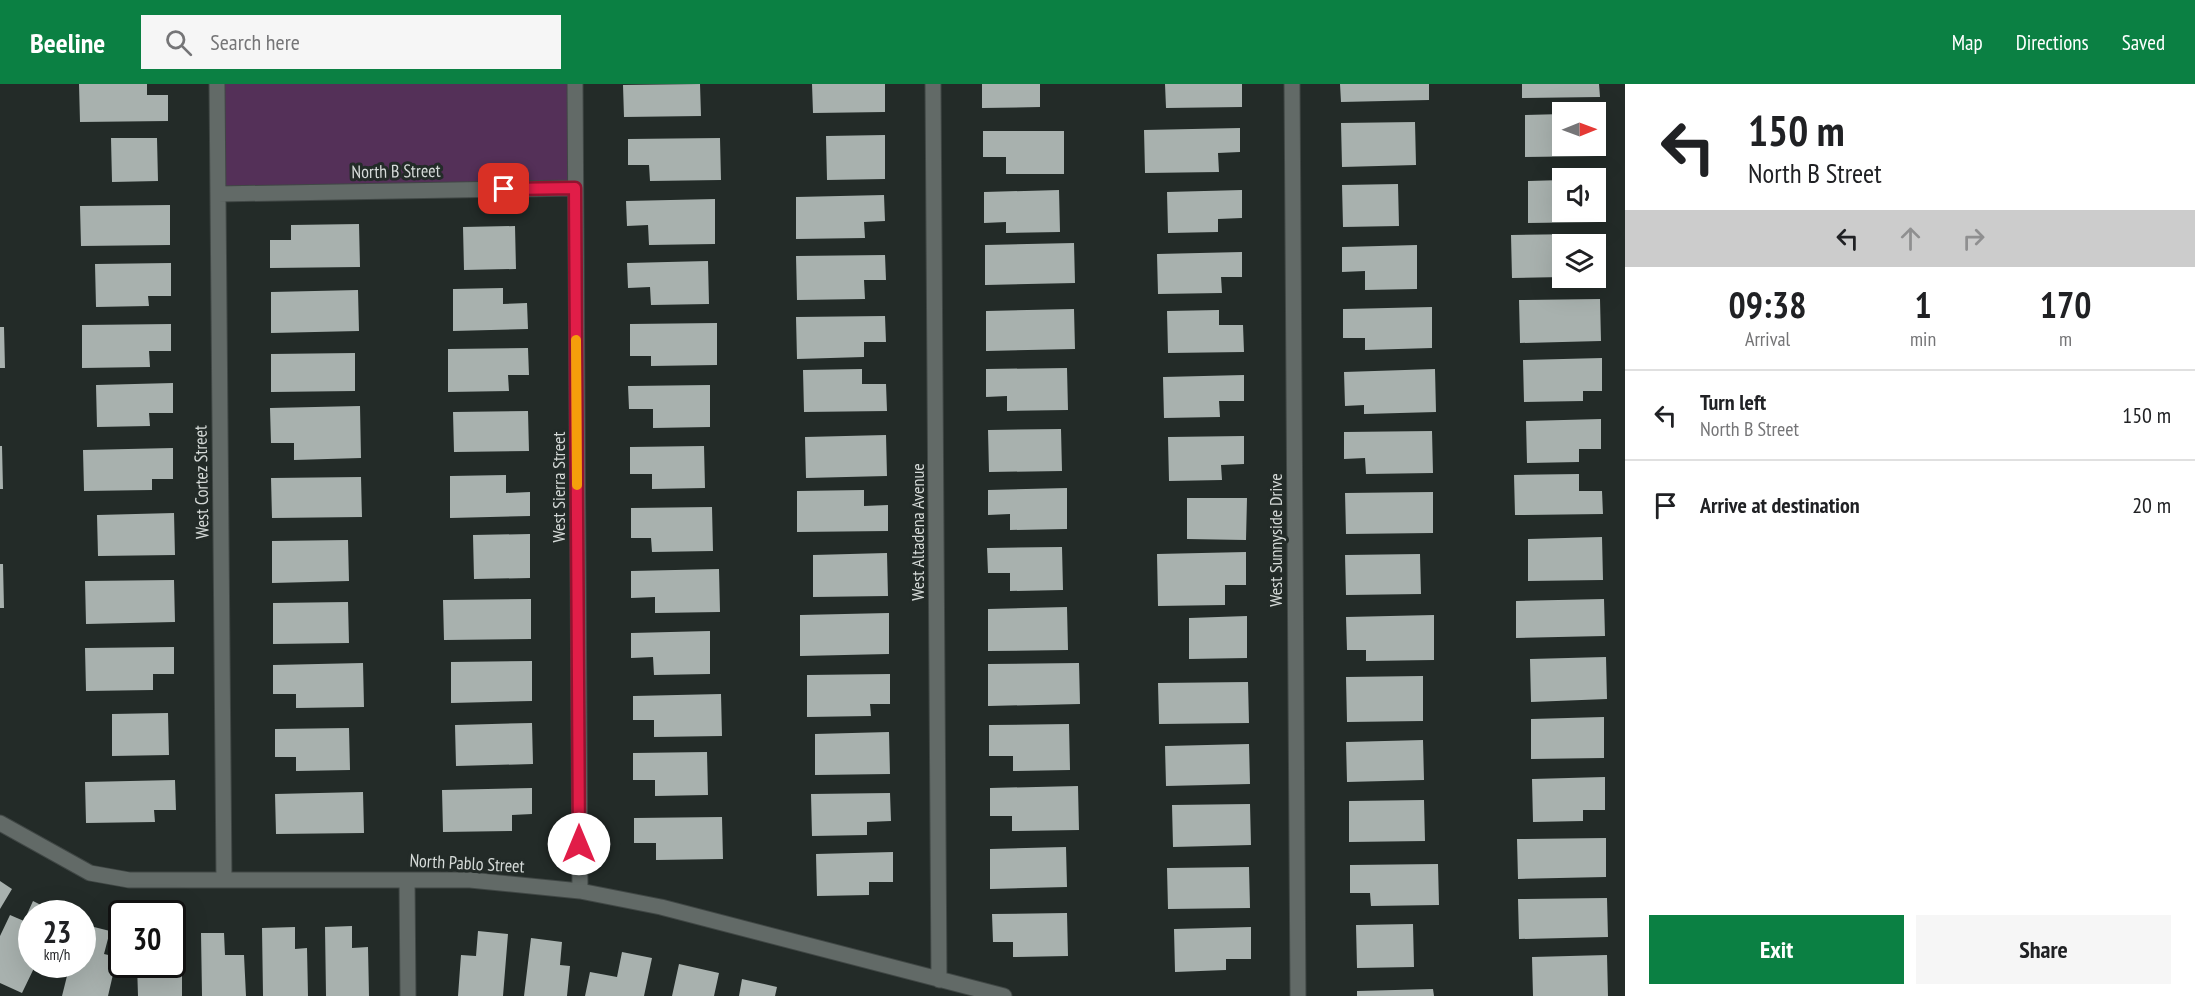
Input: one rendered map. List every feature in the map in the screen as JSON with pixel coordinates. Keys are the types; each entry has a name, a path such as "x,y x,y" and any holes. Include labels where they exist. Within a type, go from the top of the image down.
{"street":[{"name":"West Cortez Street","path":"217,84 224,879"},
{"name":"West Sierra Street","path":"575,84 580,891"},
{"name":"West Altadena Avenue","path":"933,84 939,980"},
{"name":"West Sunnyside Drive","path":"1292,84 1298,996"},
{"name":"North B Street","path":"218,194 575,188"},
{"name":"North Pablo Street","path":"0,823 90,873 129,880 470,880 580,891 661,907 1004,996"},
{"path":"406,879 408,996"}],"shaded area":[{"path":"217,84 575,84 575,188 218,194"}],"building":[{"path":"79,84 147,84 147,95 168,95 168,121 80,122"},
{"path":"700,84 701,116 624,117 623,85"},
{"path":"812,84 885,84 885,112 813,113"},
{"path":"982,84 1040,84 1040,107 982,108"},
{"path":"1165,84 1242,84 1242,107 1166,108"},
{"path":"1340,84 1429,84 1429,100 1341,102"},
{"path":"1522,84 1599,84 1600,97 1522,98"},
{"path":"1552,114 1552,156 1598,156 1525,157 1525,115"},
{"path":"1415,122 1416,165 1342,167 1341,123"},
{"path":"1240,128 1240,152 1218,153 1219,172 1145,173 1144,130"},
{"path":"983,131 1064,131 1064,174 1006,174 1006,157 983,157"},
{"path":"885,135 885,179 827,180 826,136"},
{"path":"111,138 157,138 158,181 112,182"},
{"path":"720,138 721,180 650,181 649,165 628,165 628,139"},
{"path":"1552,180 1552,222 1599,222 1528,223 1528,181"},
{"path":"1398,184 1399,226 1343,227 1342,185"},
{"path":"1059,190 1060,232 1006,233 1006,222 984,223 984,192"},
{"path":"1242,190 1242,218 1218,219 1218,232 1168,233 1167,192"},
{"path":"884,195 885,221 864,222 865,238 796,239 796,197"},
{"path":"715,199 715,244 649,245 648,225 627,226 626,201"},
{"path":"170,205 170,245 81,246 80,206"},
{"path":"359,224 360,267 270,268 270,240 291,240 291,225"},
{"path":"515,226 516,269 464,270 463,227"},
{"path":"1552,234 1552,277 1512,278 1511,235"},
{"path":"1074,243 1075,283 985,285 985,245"},
{"path":"1417,245 1417,289 1365,290 1365,271 1342,272 1342,247"},
{"path":"1242,252 1242,277 1221,277 1222,293 1158,294 1157,254"},
{"path":"885,255 886,280 864,280 865,299 797,300 796,256"},
{"path":"708,261 709,304 651,305 650,287 628,288 627,263"},
{"path":"171,263 171,296 148,296 149,306 96,307 95,264"},
{"path":"503,288 503,304 527,303 528,329 453,331 453,289"},
{"path":"358,290 359,331 271,333 271,292"},
{"path":"1600,299 1601,341 1520,343 1519,300"},
{"path":"1432,307 1432,348 1365,350 1365,338 1343,338 1343,309"},
{"path":"1074,309 1075,349 986,351 986,311"},
{"path":"1219,310 1219,325 1243,325 1244,352 1168,353 1167,311"},
{"path":"885,316 886,342 864,342 864,357 797,359 796,317"},
{"path":"717,323 717,365 651,366 651,356 630,356 630,324"},
{"path":"171,324 171,351 149,351 150,367 82,368 82,325"},
{"path":"0,327 4,327 5,368 0,368"},
{"path":"528,348 529,375 508,375 509,391 448,392 448,349"},
{"path":"355,353 355,391 271,392 271,354"},
{"path":"1602,358 1602,391 1583,391 1583,401 1524,402 1523,360"},
{"path":"1067,368 1068,410 1007,411 1007,396 986,397 986,369"},
{"path":"862,369 862,384 886,384 887,411 804,412 803,370"},
{"path":"1435,369 1436,412 1364,414 1364,405 1345,406 1344,372"},
{"path":"1244,375 1244,401 1219,401 1220,417 1164,418 1163,377"},
{"path":"173,383 173,413 149,413 150,426 97,427 96,385"},
{"path":"710,385 710,427 653,428 653,409 629,409 628,386"},
{"path":"360,406 361,458 294,460 294,443 271,443 270,408"},
{"path":"528,411 529,451 454,452 453,412"},
{"path":"1601,419 1601,449 1579,449 1579,462 1527,463 1526,421"},
{"path":"1061,429 1062,471 989,472 988,430"},
{"path":"1432,431 1433,473 1366,474 1365,458 1344,459 1344,432"},
{"path":"886,435 887,476 806,478 805,437"},
{"path":"1244,436 1244,464 1221,465 1222,480 1169,481 1168,437"},
{"path":"0,446 2,446 3,489 0,489"},
{"path":"704,446 705,488 652,489 652,474 630,474 630,447"},
{"path":"173,448 173,479 152,479 152,490 84,491 83,450"},
{"path":"1579,474 1579,491 1602,491 1603,514 1515,515 1514,475"},
{"path":"506,475 506,493 530,492 530,516 450,518 450,476"},
{"path":"361,477 362,517 272,518 271,478"},
{"path":"1067,488 1067,529 1010,530 1010,514 988,515 988,490"},
{"path":"864,490 864,506 888,505 888,531 797,532 797,491"},
{"path":"1433,492 1433,533 1346,534 1345,493"},
{"path":"1187,498 1247,498 1246,540 1187,539"},
{"path":"712,507 713,551 652,552 651,538 631,538 631,508"},
{"path":"174,513 175,555 98,556 97,515"},
{"path":"530,534 530,578 474,579 473,535"},
{"path":"1602,537 1603,580 1528,581 1528,539"},
{"path":"348,540 349,581 272,583 272,541"},
{"path":"1062,547 1063,590 1010,591 1010,573 988,573 987,548"},
{"path":"1246,552 1246,585 1225,585 1225,605 1158,606 1157,554"},
{"path":"887,553 888,596 813,597 813,555"},
{"path":"1420,554 1421,594 1346,595 1345,555"},
{"path":"0,564 3,564 4,608 0,608"},
{"path":"719,569 720,612 655,613 655,597 631,598 631,571"},
{"path":"174,580 175,622 86,624 85,581"},
{"path":"531,599 531,639 444,640 443,600"},
{"path":"1604,599 1605,636 1516,638 1516,601"},
{"path":"348,602 349,643 273,644 273,603"},
{"path":"1067,607 1068,650 988,651 988,609"},
{"path":"889,613 889,654 800,656 800,615"},
{"path":"1434,615 1434,660 1366,661 1366,650 1347,650 1346,617"},
{"path":"1247,616 1247,658 1189,659 1189,618"},
{"path":"710,631 710,674 654,675 653,657 631,658 631,633"},
{"path":"174,647 174,674 153,674 153,690 86,691 85,648"},
{"path":"1606,657 1607,699 1531,702 1530,659"},
{"path":"532,661 532,701 451,703 451,662"},
{"path":"363,663 364,707 296,708 296,694 273,694 273,665"},
{"path":"1079,663 1080,704 988,706 988,664"},
{"path":"890,674 890,704 870,704 871,716 807,717 807,675"},
{"path":"1423,676 1423,721 1347,722 1346,677"},
{"path":"1248,682 1249,723 1159,724 1158,683"},
{"path":"721,694 722,736 654,737 654,720 633,720 633,696"},
{"path":"168,713 169,755 112,756 112,714"},
{"path":"1604,717 1604,758 1531,759 1531,719"},
{"path":"532,723 533,764 456,766 455,725"},
{"path":"1069,724 1070,770 1013,771 1013,756 989,756 989,725"},
{"path":"349,728 350,770 296,771 296,757 275,757 275,729"},
{"path":"889,732 890,774 815,775 815,734"},
{"path":"1423,740 1424,780 1347,782 1346,742"},
{"path":"1249,744 1250,784 1166,786 1165,746"},
{"path":"707,752 708,795 655,796 655,780 633,780 633,753"},
{"path":"1605,777 1605,810 1583,810 1583,821 1533,822 1532,779"},
{"path":"175,780 176,810 154,810 155,822 86,823 85,782"},
{"path":"1078,786 1079,830 1012,831 1012,816 990,816 990,788"},
{"path":"532,788 532,814 512,815 512,831 443,832 442,790"},
{"path":"363,792 364,833 276,834 275,794"},
{"path":"890,793 891,821 867,822 867,835 812,836 811,794"},
{"path":"1424,800 1425,841 1349,842 1349,801"},
{"path":"1250,804 1251,845 1173,847 1172,805"},
{"path":"722,817 723,859 656,860 656,843 634,843 634,818"},
{"path":"1606,838 1606,877 1518,879 1517,839"},
{"path":"1066,847 1067,887 990,889 990,849"},
{"path":"893,852 893,882 869,882 869,895 817,896 816,854"},
{"path":"1438,864 1439,905 1371,906 1370,893 1350,893 1350,865"},
{"path":"1249,867 1250,908 1168,909 1167,868"},
{"path":"0,881 12,889 0,909"},
{"path":"1607,898 1608,937 1519,939 1518,899"},
{"path":"1067,913 1068,956 1013,957 1013,942 993,942 992,914"},
{"path":"10,915 18,918 18,978 29,978 22,993 0,983 0,936"},
{"path":"1413,924 1414,967 1357,968 1356,925"},
{"path":"352,926 352,948 368,947 369,996 326,996 325,927"},
{"path":"295,927 295,949 307,948 308,996 263,996 262,928"},
{"path":"1251,927 1251,959 1226,959 1226,970 1175,972 1174,929"},
{"path":"96,928 108,930 104,954 108,955 108,978 112,978 108,996 62,996 66,978 96,978"},
{"path":"478,931 508,934 503,996 458,996 461,955 476,956"},
{"path":"201,933 224,933 225,955 244,955 246,996 202,996"},
{"path":"531,938 562,942 560,965 570,966 567,996 524,996"},
{"path":"622,952 652,958 644,996 585,996 590,972 617,977"},
{"path":"1607,955 1608,996 1533,996 1532,957"},
{"path":"679,964 719,973 714,996 672,996"},
{"path":"137,978 182,978 182,996 138,996"},
{"path":"742,979 777,987 775,996 739,996"},
{"path":"1433,989 1434,996 1357,996 1357,991"}],"slow traffic":[{"path":"576,340 577,485"}],"route":[{"path":"504,189 575,188 579,844"}]}
